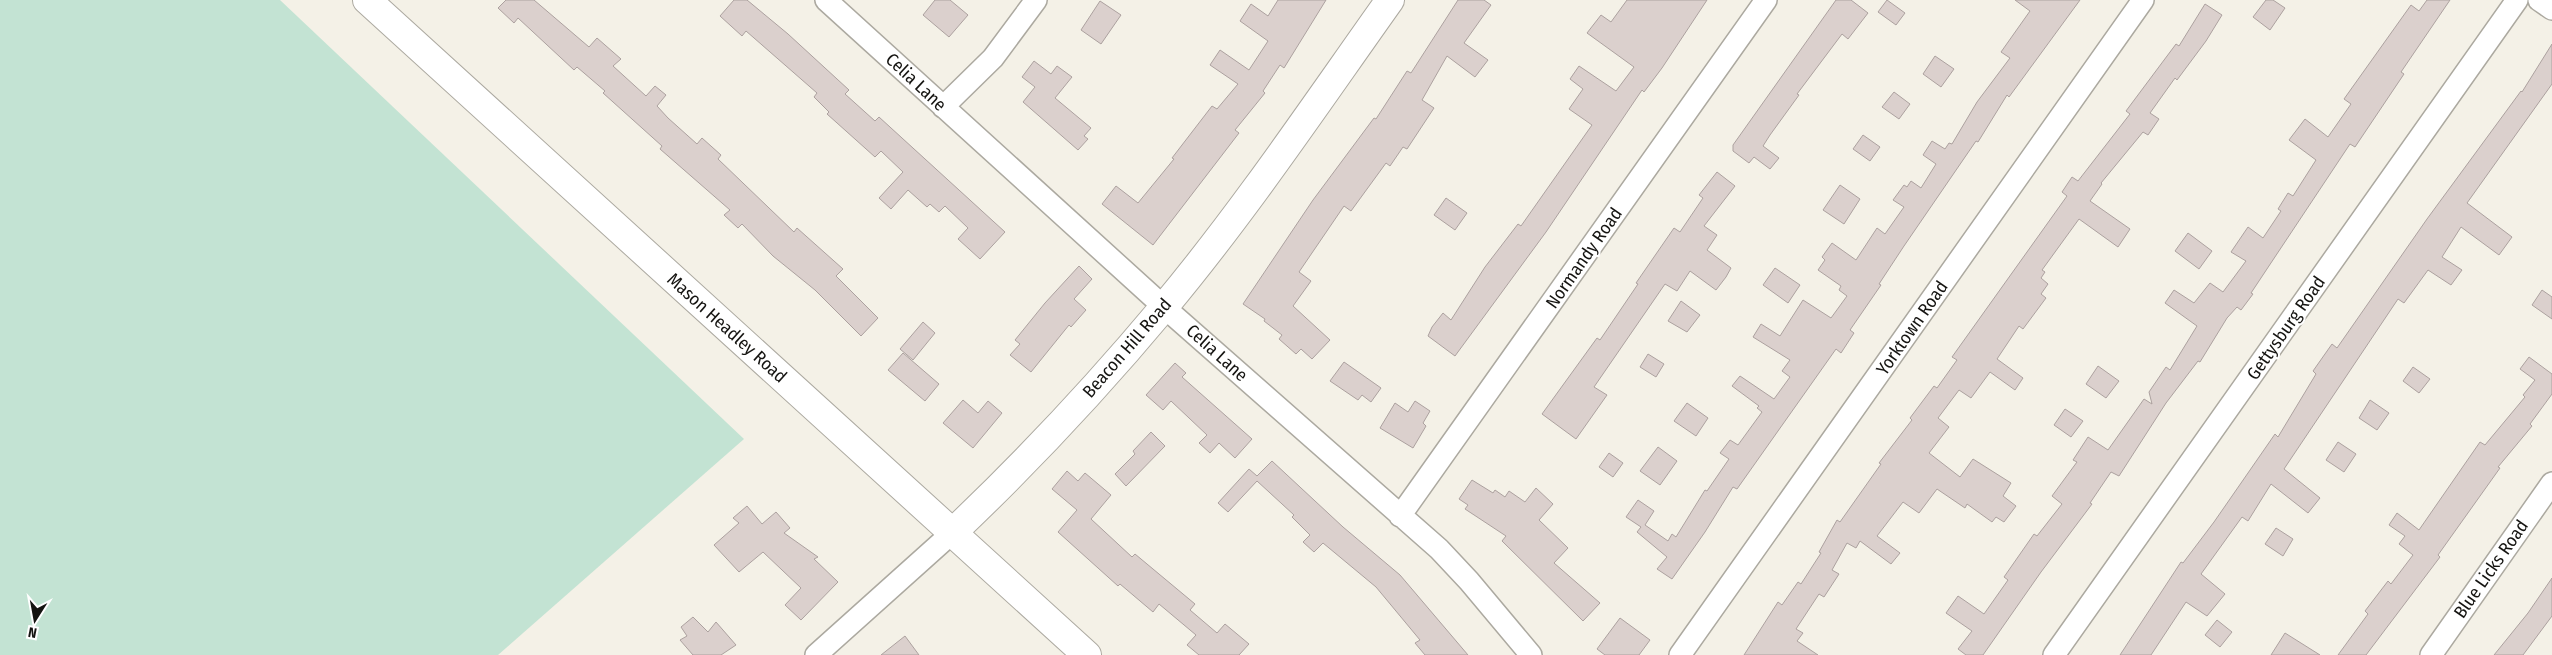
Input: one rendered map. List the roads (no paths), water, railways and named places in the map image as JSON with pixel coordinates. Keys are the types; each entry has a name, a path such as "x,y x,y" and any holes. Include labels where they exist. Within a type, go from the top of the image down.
{"main road":[{"name":"Mason Headley Road","path":"367,0 1087,655"},
{"name":"Beacon Hill Road","path":"952,533 994,494 1068,415 1164,306 1259,184 1390,0"}],"street":[{"name":"Celia Lane","path":"826,0 1164,306 1400,516 1469,581 1530,655"},
{"path":"943,107 993,58 1036,0"},
{"name":"Normandy Road","path":"1400,516 1766,0"},
{"name":"Yorktown Road","path":"1680,655 2144,0"},
{"name":"Gettysburg Road","path":"2054,655 2517,0"},
{"path":"2539,0 2552,9"},
{"name":"Blue Licks Road","path":"2431,655 2552,483"},
{"name":"Beacon Hill Road","path":"816,655 952,533"}]}
